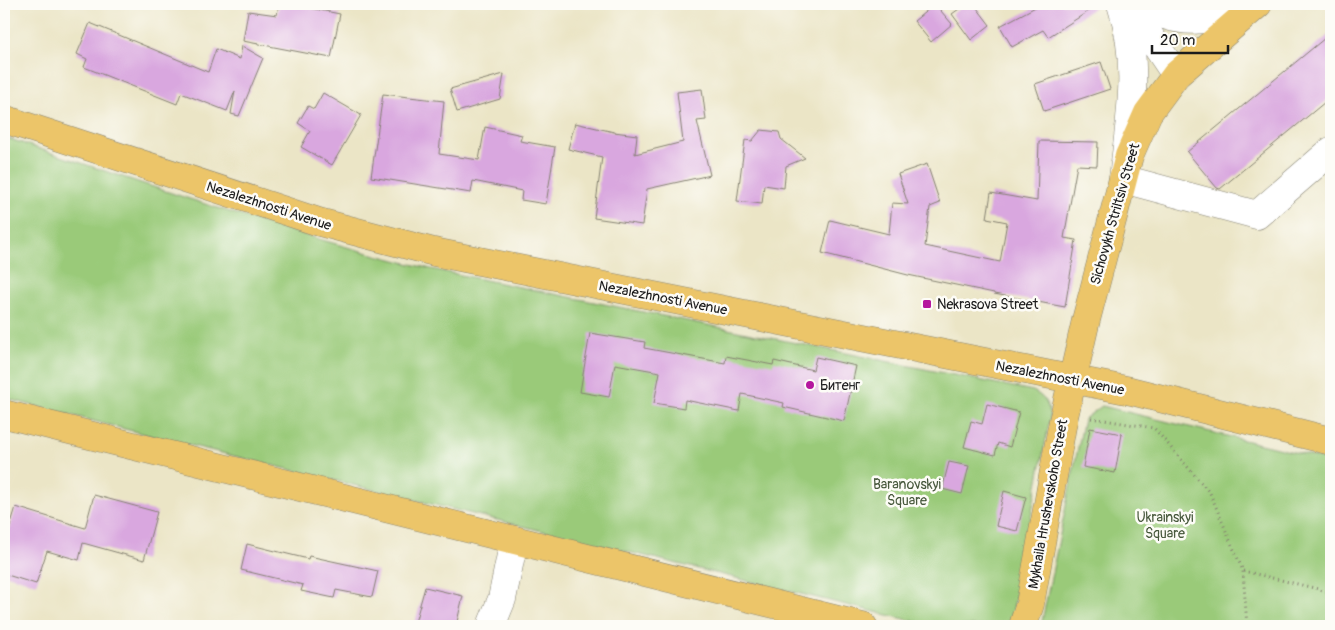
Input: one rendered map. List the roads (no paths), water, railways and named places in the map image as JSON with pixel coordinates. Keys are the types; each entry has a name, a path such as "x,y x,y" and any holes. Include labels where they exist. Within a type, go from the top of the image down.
{"main road":[{"name":"Sichovykh Striltsiv Street","path":"1072,380 1122,179 1129,156 1145,120 1161,94 1176,76 1258,4"},
{"name":"Nezalezhnosti Avenue","path":"4,119 319,222 434,252 1131,392 1331,441"},
{"name":"Mykhaila Hrushevskoho Street","path":"1023,626 1030,604 1072,380"},
{"path":"4,414 863,626"}],"street":[{"path":"1121,4 1128,29 1133,70 1131,113 1122,179 1258,215 1331,151"},
{"path":"1128,4 1176,76"},
{"path":"1142,4 1164,15 1191,21 1218,16 1248,4"},
{"path":"491,626 502,599 514,540"}],"place":[{"name":"Nekrasova Street","path":"927,304"},
{"name":"Битенг","path":"810,385"}],"park label":[{"name":"Baranovskyi Square","path":"907,492"},
{"name":"Ukrainskyi Square","path":"1165,526"}]}
